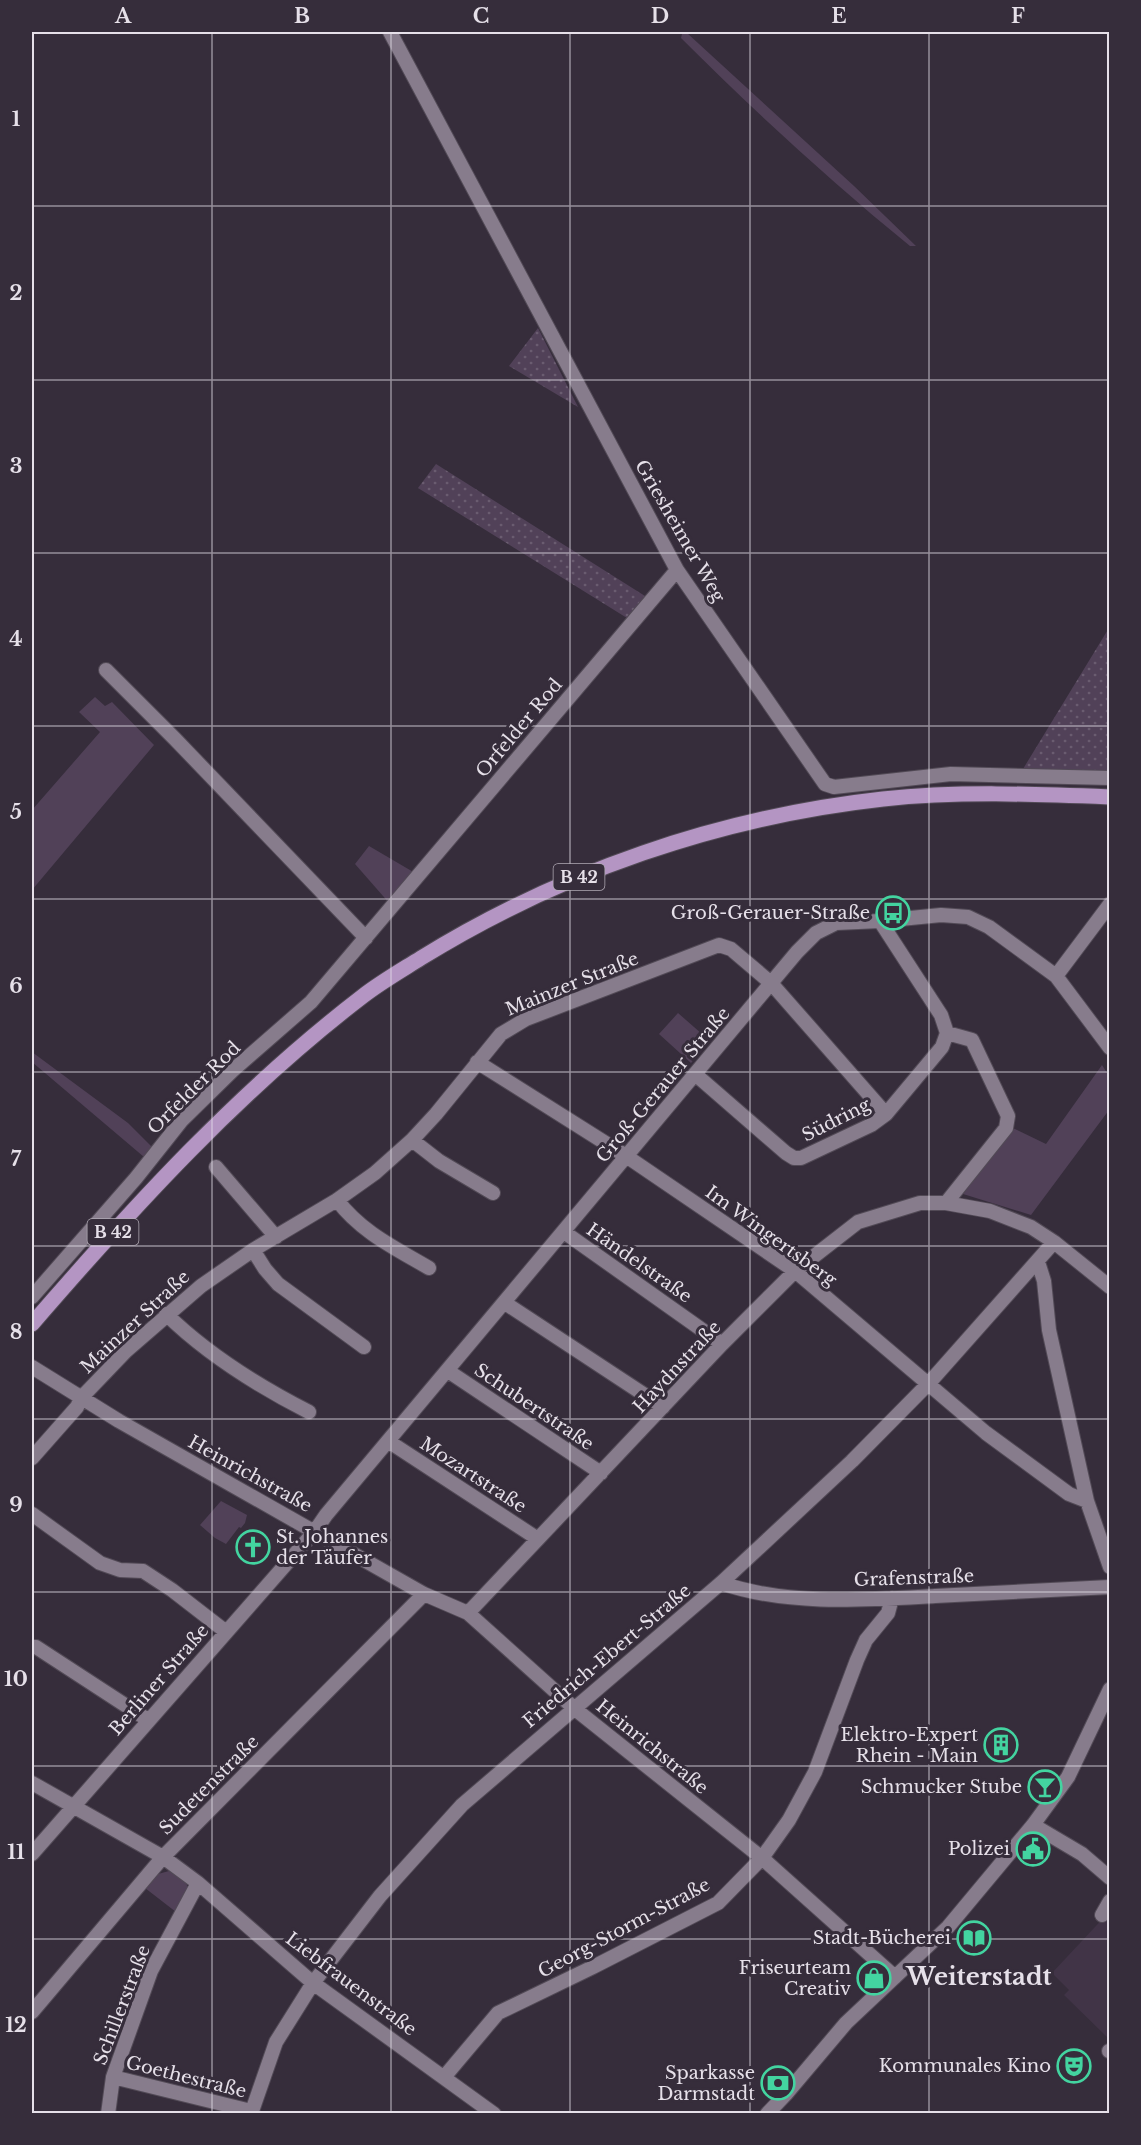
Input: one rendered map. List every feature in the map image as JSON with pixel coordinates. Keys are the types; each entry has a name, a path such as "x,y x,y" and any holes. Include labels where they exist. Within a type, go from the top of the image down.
{"main road":[{"name":"B 42","path":"32,1324 169,1171 276,1068 365,994 443,945 501,913 576,878 694,836 810,810 883,799 941,794 1110,797"}],"street":[{"name":"Griesheimer Weg","path":"390,32 677,570 825,784 834,787 951,774 1110,778"},
{"name":"Orfelder Rod","path":"32,1298 136,1178 182,1120 310,1002 677,570"},
{"path":"106,670 366,938"},
{"path":"1056,976 1110,904"},
{"name":"Groß-Gerauer Straße","path":"315,1531 626,1156 771,983 816,933 836,923 941,915 968,917 989,927 1056,976 1110,1047"},
{"path":"879,921 941,1015 946,1034 972,1040 1008,1116 1006,1128 946,1203"},
{"name":"Mainzer Straße","path":"32,1458 77,1407 81,1398 166,1314 201,1286 253,1250 337,1200 375,1173 412,1140 501,1034 526,1019 719,945 731,949 771,983 886,1114"},
{"name":"Südring","path":"695,1074 786,1154 794,1158 801,1158 871,1125 886,1114 942,1047 946,1034"},
{"name":"Im Wingertsberg","path":"477,1062 626,1156 795,1271 1003,1446 1069,1494 1087,1501"},
{"path":"412,1140 439,1161 493,1193"},
{"path":"216,1167 276,1237"},
{"path":"337,1200 365,1231 429,1268"},
{"name":"Haydnstraße","path":"468,1613 722,1344 795,1271 858,1222 920,1203 946,1203 990,1211 1031,1227 1054,1242 1110,1287"},
{"name":"Händelstraße","path":"564,1232 722,1344"},
{"name":"Friedrich-Ebert-Straße","path":"251,2112 276,2042 313,1983 380,1896 464,1802 721,1583 852,1461 929,1383 1054,1242"},
{"path":"253,1250 278,1284 364,1347"},
{"path":"1038,1262 1044,1281 1048,1330 1087,1501 1110,1567"},
{"path":"505,1303 663,1407"},
{"path":"166,1314 190,1338 283,1398 309,1412"},
{"name":"Heinrichstraße","path":"32,1367 81,1398 424,1594 468,1613 575,1709 762,1858 895,1977"},
{"name":"Schubertstraße","path":"448,1371 600,1473"},
{"name":"Mozartstraße","path":"388,1441 538,1539"},
{"path":"32,1514 100,1563 120,1570 143,1571 225,1631"},
{"name":"Berliner Straße","path":"32,1854 315,1531"},
{"name":"Grafenstraße","path":"721,1583 744,1591 786,1597 892,1598 1110,1587"},
{"name":"Sudetenstraße","path":"32,2012 163,1857 424,1594"},
{"name":"Georg-Storm-Straße","path":"445,2076 498,2013 718,1903 762,1858 789,1820 815,1772 857,1660 866,1640 888,1613 892,1598"},
{"path":"32,1647 36,1647 148,1720"},
{"path":"768,2113 846,2023 948,1927 1033,1825 1068,1777 1110,1689"},
{"name":"Liebfrauenstraße","path":"32,1784 163,1857 198,1883 313,1983 445,2076 494,2114"},
{"path":"1033,1825 1082,1854 1110,1878"},
{"name":"Schillerstraße","path":"108,2114 112,2077 151,1971 198,1883"},
{"path":"1102,1915 1110,1901"},
{"name":"Goethestraße","path":"112,2077 251,2112"}],"shaded area":[{"path":"687,33 916,246 910,246 880,221 764,119 681,38 682,34"},
{"path":"538,328 578,407 509,366"},
{"path":"436,464 645,596 627,618 418,488"},
{"path":"1109,628 1109,771 1023,769"},
{"path":"95,697 105,706 112,702 154,745 32,890 32,810 100,732 79,712"},
{"path":"369,846 415,873 390,904 355,864"},
{"path":"678,1013 710,1041 691,1063 659,1034"},
{"path":"32,1052 128,1123 152,1147 144,1157 32,1062"},
{"path":"1102,1065 1109,1076 1109,1110 1031,1215 963,1194 1013,1128 1046,1144"},
{"path":"221,1501 247,1515 245,1523 226,1544 200,1525"},
{"path":"169,1871 185,1880 189,1891 176,1912 145,1888 158,1874"},
{"path":"1109,1912 1110,2034 1107,2037 1064,1995 1069,1990 1052,1973"}],"place":[{"name":"Groß-Gerauer-Straße","path":"893,913"},
{"name":"St. Johannes der Täufer","path":"253,1547"},
{"name":"Elektro-Expert Rhein - Main","path":"1001,1745"},
{"name":"Schmucker Stube","path":"1045,1787"},
{"name":"Polizei","path":"1033,1849"},
{"name":"Stadt-Bücherei","path":"974,1938"},
{"name":"Friseurteam Creativ","path":"874,1978"},
{"name":"Kommunales Kino","path":"1074,2066"},
{"name":"Sparkasse Darmstadt","path":"778,2083"}],"district":[{"name":"Weiterstadt","path":"979,1976"}]}
